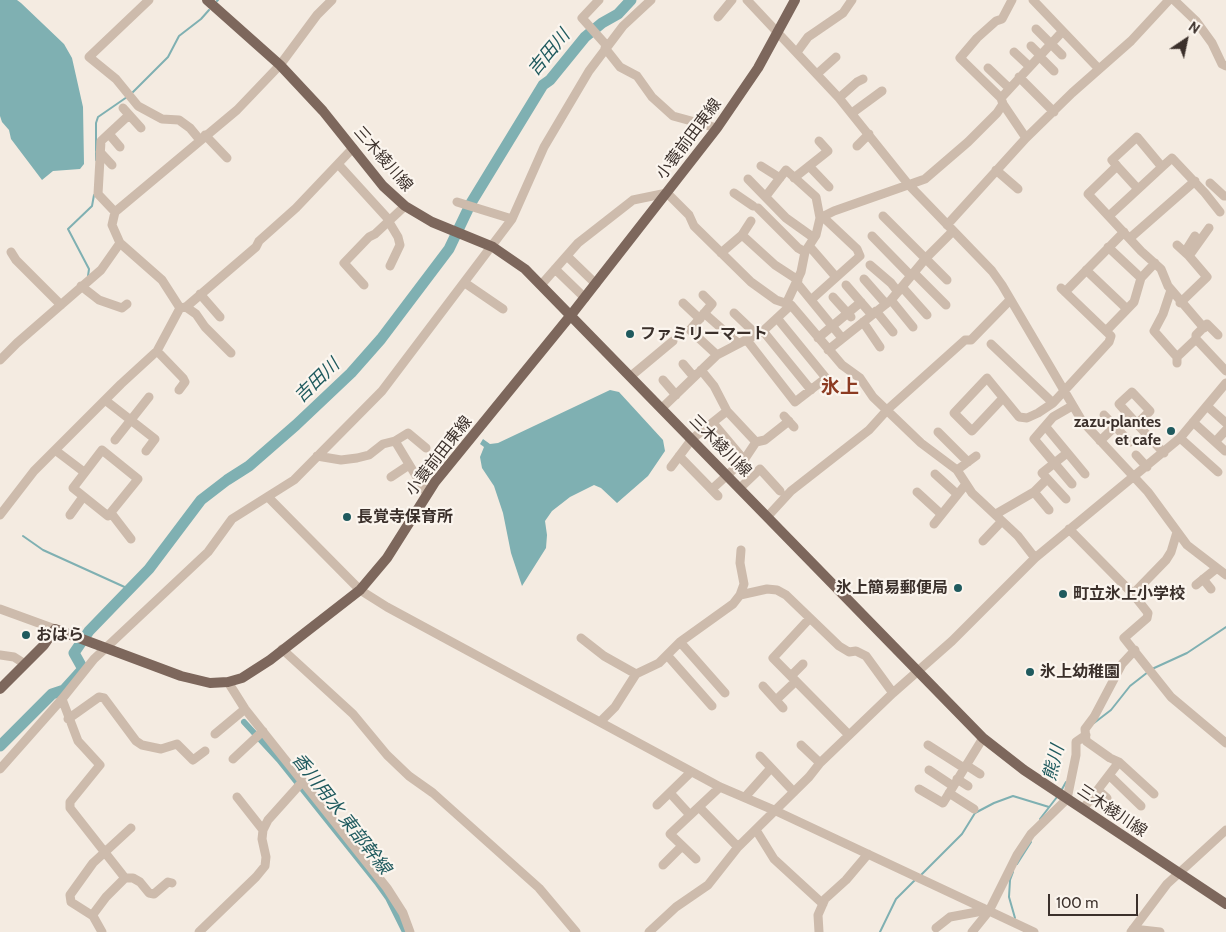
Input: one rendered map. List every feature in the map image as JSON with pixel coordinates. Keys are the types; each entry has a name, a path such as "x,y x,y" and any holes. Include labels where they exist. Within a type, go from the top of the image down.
{"main road":[{"name":"三木綾川線","path":"207,0 280,65 323,111 383,186 404,206 493,247 514,260 541,285 983,738 998,751 1062,795 1226,904"},
{"name":"小蓑前田東線","path":"60,631 196,680 210,683 228,682 242,678 360,590 387,558 427,494 571,316 717,128 758,68 795,0"},
{"path":"0,689 60,631"}],"street":[{"path":"149,0 89,57 116,79 138,106 162,120 179,120 227,158"},
{"path":"231,353 205,327 196,314 183,307 162,280 120,243 112,225 115,212 237,110 280,65 317,15 332,0"},
{"path":"599,0 582,18 601,38 620,67 637,76 652,97 673,116 717,128"},
{"path":"0,769 62,700 104,646 208,552 232,519 294,480 382,391 493,247 512,219 544,148 589,71 623,26 651,0"},
{"path":"718,17 732,0"},
{"path":"747,0 840,98 908,184 992,271 1072,406 1100,441 1134,477 1187,545 1226,575"},
{"path":"797,52 808,37 843,13 852,0"},
{"path":"1012,0 1002,19 996,21 977,38 960,58 1002,101 1026,138"},
{"path":"1033,0 1099,69"},
{"path":"828,350 888,302 900,290 996,170 1026,138 1131,41 1168,0"},
{"path":"1174,0 1196,21 1226,66"},
{"path":"1036,29 1062,55"},
{"path":"821,218 925,179 968,142 1002,101 1008,88 1062,32"},
{"path":"1031,46 1054,71"},
{"path":"1219,57 1226,49"},
{"path":"1014,52 1029,66"},
{"path":"817,74 836,57"},
{"path":"988,68 1008,88"},
{"path":"1019,77 1054,112"},
{"path":"840,98 856,82 864,79"},
{"path":"852,113 882,91"},
{"path":"123,108 141,128"},
{"path":"115,212 98,194 101,141 129,115"},
{"path":"108,134 120,147"},
{"path":"857,146 869,134"},
{"path":"1138,189 1112,160 1137,137 1162,167"},
{"path":"794,178 828,151 819,141"},
{"path":"0,515 34,471 157,351 183,307 256,247 259,240 296,208 353,148"},
{"path":"100,152 112,166"},
{"path":"1109,216 1172,158 1195,181 1220,212"},
{"path":"338,164 389,221 398,237 400,245 390,266"},
{"path":"761,166 780,178"},
{"path":"809,166 829,187"},
{"path":"1117,166 1088,194 1141,251 1155,263 1180,303 1204,328"},
{"path":"662,408 717,356 759,332 777,318 789,304 821,218 816,197 786,170 766,196"},
{"path":"996,170 1018,190"},
{"path":"748,179 786,218 814,238"},
{"path":"1003,398 972,430 954,412 987,378 1019,417 1027,418 1053,403 1109,342 1111,336 1063,290 1108,247 1127,235 1195,181"},
{"path":"1210,183 1226,196"},
{"path":"744,200 755,186"},
{"path":"734,192 755,207 798,248 808,249 836,277"},
{"path":"541,285 578,244 633,200 668,193 689,215 694,226 751,282 776,300 789,304 842,365 860,378 873,397 888,409 921,443 957,470 981,502 999,518 1036,558"},
{"path":"459,202 512,219"},
{"path":"364,285 344,264 369,237 404,206"},
{"path":"884,216 947,280"},
{"path":"812,298 857,260 860,253 821,218"},
{"path":"721,253 742,235 751,221"},
{"path":"1187,254 1209,228"},
{"path":"742,235 775,266 797,281 842,338"},
{"path":"872,236 946,306"},
{"path":"1187,254 1195,236"},
{"path":"0,360 81,286 107,265 120,243"},
{"path":"1177,245 1207,277 1180,303"},
{"path":"1108,247 1141,278"},
{"path":"12,252 16,260 61,305"},
{"path":"568,257 596,284"},
{"path":"1106,331 1134,302 1141,278 1155,263"},
{"path":"870,265 928,314"},
{"path":"555,269 585,298"},
{"path":"1086,270 1127,309"},
{"path":"864,279 913,327"},
{"path":"465,283 503,309"},
{"path":"846,285 893,332"},
{"path":"81,286 100,300 122,308 126,304"},
{"path":"1171,290 1163,314 1154,331 1177,360 1207,324 1218,336"},
{"path":"200,294 220,317"},
{"path":"703,295 712,304 690,330 717,356"},
{"path":"833,297 850,316"},
{"path":"768,516 791,491 863,435 888,409 965,340 971,340 1010,300"},
{"path":"818,338 850,316 861,302"},
{"path":"683,303 742,341 795,402 826,378 777,318"},
{"path":"734,313 759,332 811,390"},
{"path":"863,322 880,346"},
{"path":"1196,339 1226,370"},
{"path":"631,376 673,341"},
{"path":"991,344 1053,403"},
{"path":"157,351 183,378 185,382 179,390"},
{"path":"683,364 714,386 727,411 756,442"},
{"path":"663,380 676,395"},
{"path":"649,932 676,907 708,885 738,847 776,811 848,735 952,641 1036,558 1180,438 1207,406 1223,394 1226,384"},
{"path":"1137,424 1150,411 1132,392 1119,404 1137,424 1164,453"},
{"path":"115,440 149,397"},
{"path":"105,400 155,439 146,450"},
{"path":"1072,406 1054,417 1034,439 1072,484"},
{"path":"1207,406 1226,423"},
{"path":"671,467 692,439 727,411"},
{"path":"1100,441 1128,414"},
{"path":"1104,415 1130,442"},
{"path":"680,456 715,492 744,460 756,442 765,440 789,421"},
{"path":"1194,422 1225,452"},
{"path":"713,423 744,460"},
{"path":"1046,427 1085,474"},
{"path":"1215,442 1226,430"},
{"path":"938,432 968,462"},
{"path":"317,456 341,460 369,455 383,444 395,442 408,433 426,448"},
{"path":"1180,438 1218,472"},
{"path":"395,442 427,494"},
{"path":"943,459 955,448"},
{"path":"55,450 84,472"},
{"path":"102,450 138,478 108,516 83,496 73,488 102,450"},
{"path":"1066,498 1042,473 1067,453"},
{"path":"1136,454 1147,467"},
{"path":"957,470 976,456"},
{"path":"392,477 409,465"},
{"path":"740,488 760,469 780,491"},
{"path":"935,474 957,494"},
{"path":"983,542 999,518 1034,492 1047,479"},
{"path":"934,524 966,484"},
{"path":"917,492 941,514"},
{"path":"1034,492 1050,510"},
{"path":"70,515 83,496"},
{"path":"268,497 360,590 720,787 776,811 1034,932"},
{"path":"111,513 131,539"},
{"path":"1069,529 1133,594 1148,613 1147,618 1124,638 1151,670 1170,698 1226,743"},
{"path":"1133,594 1166,560 1177,532"},
{"path":"600,722 615,707 636,674 650,668 680,642 733,604 740,595 744,584 740,563 742,550"},
{"path":"1211,589 1200,582 1217,568"},
{"path":"740,595 767,589 777,590 786,596 839,646 849,652 856,651 866,656 893,693"},
{"path":"0,618 4,610 60,631"},
{"path":"810,618 773,658 848,735"},
{"path":"581,638 604,656 636,674"},
{"path":"680,642 725,694"},
{"path":"282,649 353,714 387,755 408,776 432,794 539,888 576,932"},
{"path":"972,932 1017,854 1062,795 1076,755 1076,742 1094,717 1122,664 1135,650"},
{"path":"0,655 14,657 25,664"},
{"path":"667,655 712,706"},
{"path":"776,700 804,664"},
{"path":"228,682 259,734 387,888 403,913 410,932"},
{"path":"764,686 783,708"},
{"path":"68,719 99,697 104,698 136,741 142,745 161,749 177,744 193,760 205,751"},
{"path":"62,700 78,741 100,765 70,802 70,808 125,878"},
{"path":"215,734 245,709"},
{"path":"1085,732 1088,744 1120,762 1154,794"},
{"path":"233,759 259,734"},
{"path":"919,788 943,803 983,738"},
{"path":"801,745 820,763"},
{"path":"928,745 980,774"},
{"path":"760,756 794,792"},
{"path":"1083,809 1120,762"},
{"path":"745,797 771,768"},
{"path":"929,770 953,786 974,809"},
{"path":"657,805 691,772"},
{"path":"1109,775 1141,806"},
{"path":"200,932 265,866 263,830 268,820 300,784"},
{"path":"953,786 968,786"},
{"path":"696,860 670,834 720,787"},
{"path":"1098,790 1107,798"},
{"path":"670,793 690,815"},
{"path":"237,797 263,830"},
{"path":"698,807 738,847"},
{"path":"102,932 93,916 72,902 70,895 93,863 132,828"},
{"path":"756,830 774,859 822,904"},
{"path":"1132,930 1157,895 1178,873 1225,834"},
{"path":"663,865 682,846"},
{"path":"819,932 818,915 822,904 868,854"},
{"path":"93,916 106,897 125,878 132,878 140,882 150,893 154,894 168,882 172,883"},
{"path":"936,928 950,917 986,909"},
{"path":"1132,930 1160,932"}],"water":[{"path":"0,0 17,0 21,3 64,44 72,58 83,107 84,164 80,169 53,171 42,180 11,139 9,130 2,122 0,116"},
{"path":"610,390 619,392 663,440 665,451 648,476 617,503 601,488 594,485 570,497 552,511 545,521 546,548 522,586 511,553 503,513 494,486 482,468 480,457 484,447 480,444 483,439 490,444 498,443"}],"waterway":[{"name":"吉田川","path":"0,746 52,694 64,690 83,669 74,653 89,631 149,569 201,500 249,466 296,425 351,373 381,339 449,249 471,203 543,85 550,80 585,37 602,23 618,14 631,0"},
{"path":"133,92 168,57 179,36 201,19 209,10"},
{"path":"96,160 96,123 98,117 127,97"},
{"path":"88,276 89,269 68,229 92,206 94,195"},
{"path":"23,536 43,550 129,589"},
{"name":"熊川","path":"1152,669 1187,653 1226,627"},
{"name":"熊川","path":"1094,723 1111,710 1130,686 1148,672"},
{"name":"香川用水 東部幹線","path":"244,722 279,760 378,884 388,898 405,932"},
{"name":"熊川","path":"1061,791 1066,782"},
{"name":"熊川","path":"921,875 962,834 975,813 1013,796 1049,807"},
{"name":"熊川","path":"1040,819 1057,797"},
{"path":"1017,864 1031,842"},
{"path":"1013,872 1010,880 1009,897 1015,918"},
{"name":"熊川","path":"880,932 896,899 915,880"}],"place":[{"name":"ファミリーマート","path":"630,334"},
{"name":"zazu•plantes et cafe","path":"1171,431"},
{"name":"長覚寺保育所","path":"347,517"},
{"name":"氷上簡易郵便局","path":"958,588"},
{"name":"町立氷上小学校","path":"1063,594"},
{"name":"おはら","path":"26,635"},
{"name":"氷上幼稚園","path":"1030,672"}],"district":[{"name":"氷上","path":"840,387"}]}
